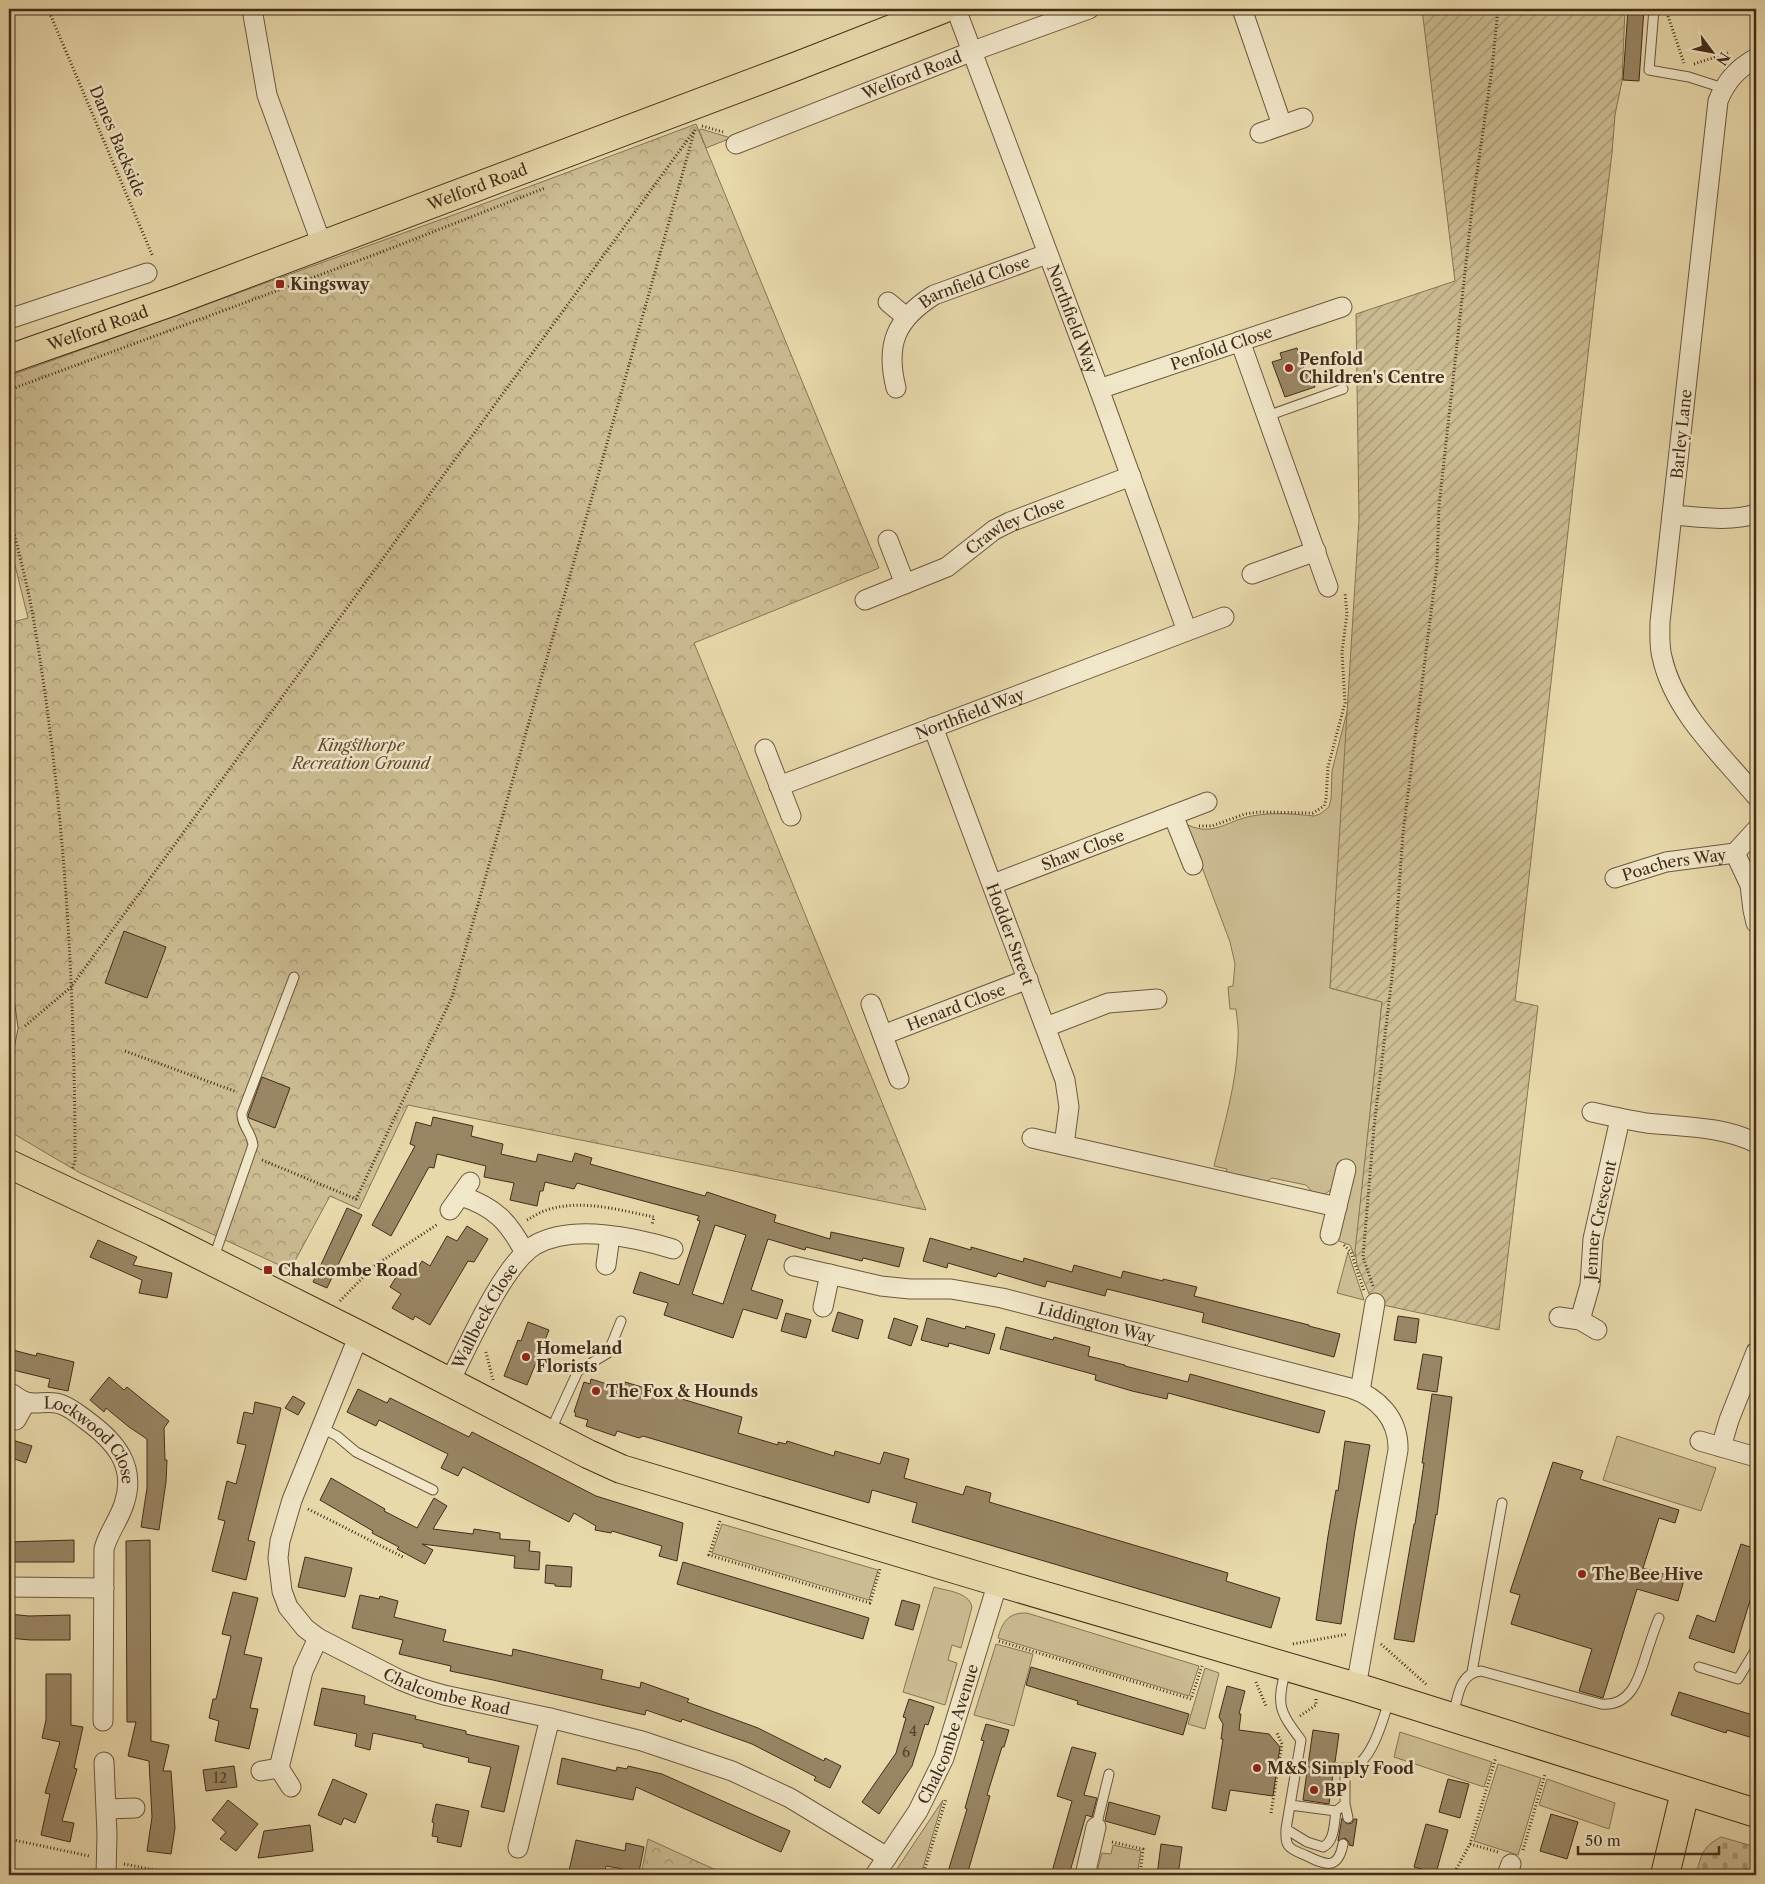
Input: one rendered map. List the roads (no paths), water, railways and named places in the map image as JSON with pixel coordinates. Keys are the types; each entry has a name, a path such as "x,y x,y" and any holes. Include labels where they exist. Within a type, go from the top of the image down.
{"main road":[{"name":"Welford Road","path":"9,359 322,246 943,9"},
{"path":"9,1164 129,1220 359,1335 549,1435 621,1469 998,1582 1286,1656 1356,1687 1756,1813"},
{"path":"1665,1875 1685,1792"}],"street":[{"path":"252,9 267,95 322,246"},
{"name":"Northfield Way","path":"956,9 1099,388 1187,630"},
{"name":"Welford Road","path":"736,144 973,51 1089,9"},
{"path":"1242,9 1282,125"},
{"name":"Barley Lane","path":"1756,58 1743,66 1723,88 1718,101 1714,124 1660,622 1661,656 1669,679 1691,719 1756,796"},
{"path":"1260,133 1303,118"},
{"name":"Barnfield Close","path":"896,388 891,362 893,345 898,329 906,316 917,306 934,295 1047,254"},
{"path":"9,319 152,268"},
{"name":"Barnfield Close","path":"888,302 906,316"},
{"name":"Penfold Close","path":"1099,388 1342,307"},
{"path":"1240,341 1328,587"},
{"name":"Crawley Close","path":"865,600 947,567 994,530 1010,522 1131,476"},
{"path":"1672,515 1724,519 1756,514"},
{"path":"888,540 905,584"},
{"path":"1252,574 1316,551"},
{"name":"Northfield Way","path":"779,786 1224,617"},
{"name":"Hodder Street","path":"933,727 1060,1064 1068,1093 1068,1122 1064,1145"},
{"path":"765,749 791,816"},
{"name":"Shaw Close","path":"993,884 1207,802"},
{"path":"1173,815 1194,865"},
{"name":"Poachers Way","path":"1615,878 1666,862 1736,853 1756,830"},
{"name":"Poachers Way","path":"1736,853 1750,885 1756,923"},
{"name":"Henard Close","path":"883,1035 1028,979"},
{"path":"1046,1027 1108,1003 1158,999"},
{"path":"871,1004 899,1078"},
{"path":"1592,1112 1620,1119 1739,1135 1756,1143"},
{"name":"Jenner Crescent","path":"1580,1320 1590,1285 1593,1239 1620,1119"},
{"path":"1032,1138 1337,1207"},
{"path":"1330,1235 1346,1169"},
{"name":"Wallbeck Close","path":"460,1196 475,1200 500,1214 517,1236 525,1253"},
{"name":"Wallbeck Close","path":"450,1383 497,1291 516,1262 536,1245 565,1235 610,1236 647,1242 673,1249"},
{"path":"606,1265 610,1236"},
{"name":"Liddington Way","path":"794,1266 896,1288 951,1288 1009,1300 1360,1391 1380,1405 1389,1416 1396,1430 1398,1442 1356,1687"},
{"path":"823,1307 830,1274"},
{"path":"1360,1391 1370,1299"},
{"path":"1559,1317 1580,1320 1597,1330"},
{"name":"Chalcombe Road","path":"359,1335 292,1500 280,1541 278,1558 282,1591 288,1607 305,1628 318,1638 400,1680 420,1688 642,1741 732,1771 790,1798 887,1857"},
{"path":"1721,1447 1756,1352"},
{"name":"Lockwood Close","path":"9,1392 26,1402 50,1401 67,1407 97,1428 117,1448 125,1462 128,1478 127,1490 121,1513 106,1540 104,1562 103,1721"},
{"name":"Lockwood Close","path":"16,1420 26,1402"},
{"path":"1700,1441 1756,1458"},
{"name":"Chalcombe Avenue","path":"875,1875 927,1794 944,1758 998,1582"},
{"path":"9,1588 104,1588"},
{"path":"292,1787 270,1770 303,1671 318,1638"},
{"path":"518,1848 550,1718"},
{"path":"104,1762 107,1808 106,1875"},
{"path":"107,1808 135,1808"},
{"path":"1085,1875 1095,1832"}],"lane":[{"path":"1654,9 1649,70 1689,77 1723,88"},
{"path":"1267,416 1343,389"},
{"path":"212,1262 250,1154 252,1140 242,1120 242,1113 294,977"},
{"path":"9,999 13,1028 9,1048"},
{"path":"549,1435 578,1371 608,1353 621,1321"},
{"path":"322,1428 337,1436 356,1452 433,1490"},
{"path":"1472,1672 1502,1503"},
{"path":"1452,1718 1463,1680 1472,1672 1482,1670 1601,1704 1617,1703 1633,1689 1638,1680 1658,1618"},
{"path":"1699,1667 1738,1679 1756,1649"},
{"path":"1286,1656 1280,1693 1281,1709 1301,1740 1286,1829 1287,1844 1291,1849 1322,1864 1336,1862 1340,1856 1343,1844"},
{"path":"1335,1768 1345,1769 1354,1767 1362,1761 1378,1733 1390,1698"},
{"path":"1298,1762 1307,1764"},
{"path":"1345,1769 1345,1804 1348,1818"},
{"path":"1095,1832 1109,1774"},
{"path":"1286,1829 1307,1842 1323,1847 1330,1842 1336,1811 1345,1804"},
{"path":"1290,1805 1336,1811"}],"place":[{"name":"Kingsway","path":"280,284"},
{"name":"Penfold Children's Centre","path":"1289,368"},
{"name":"Chalcombe Road","path":"268,1270"},
{"name":"Homeland Florists","path":"526,1357"},
{"name":"The Fox & Hounds","path":"596,1391"},
{"name":"The Bee Hive","path":"1582,1574"},
{"name":"M&S Simply Food","path":"1257,1768"},
{"name":"BP","path":"1314,1790"}],"park label":[{"name":"Kingsthorpe Recreation Ground","path":"361,754"}]}
